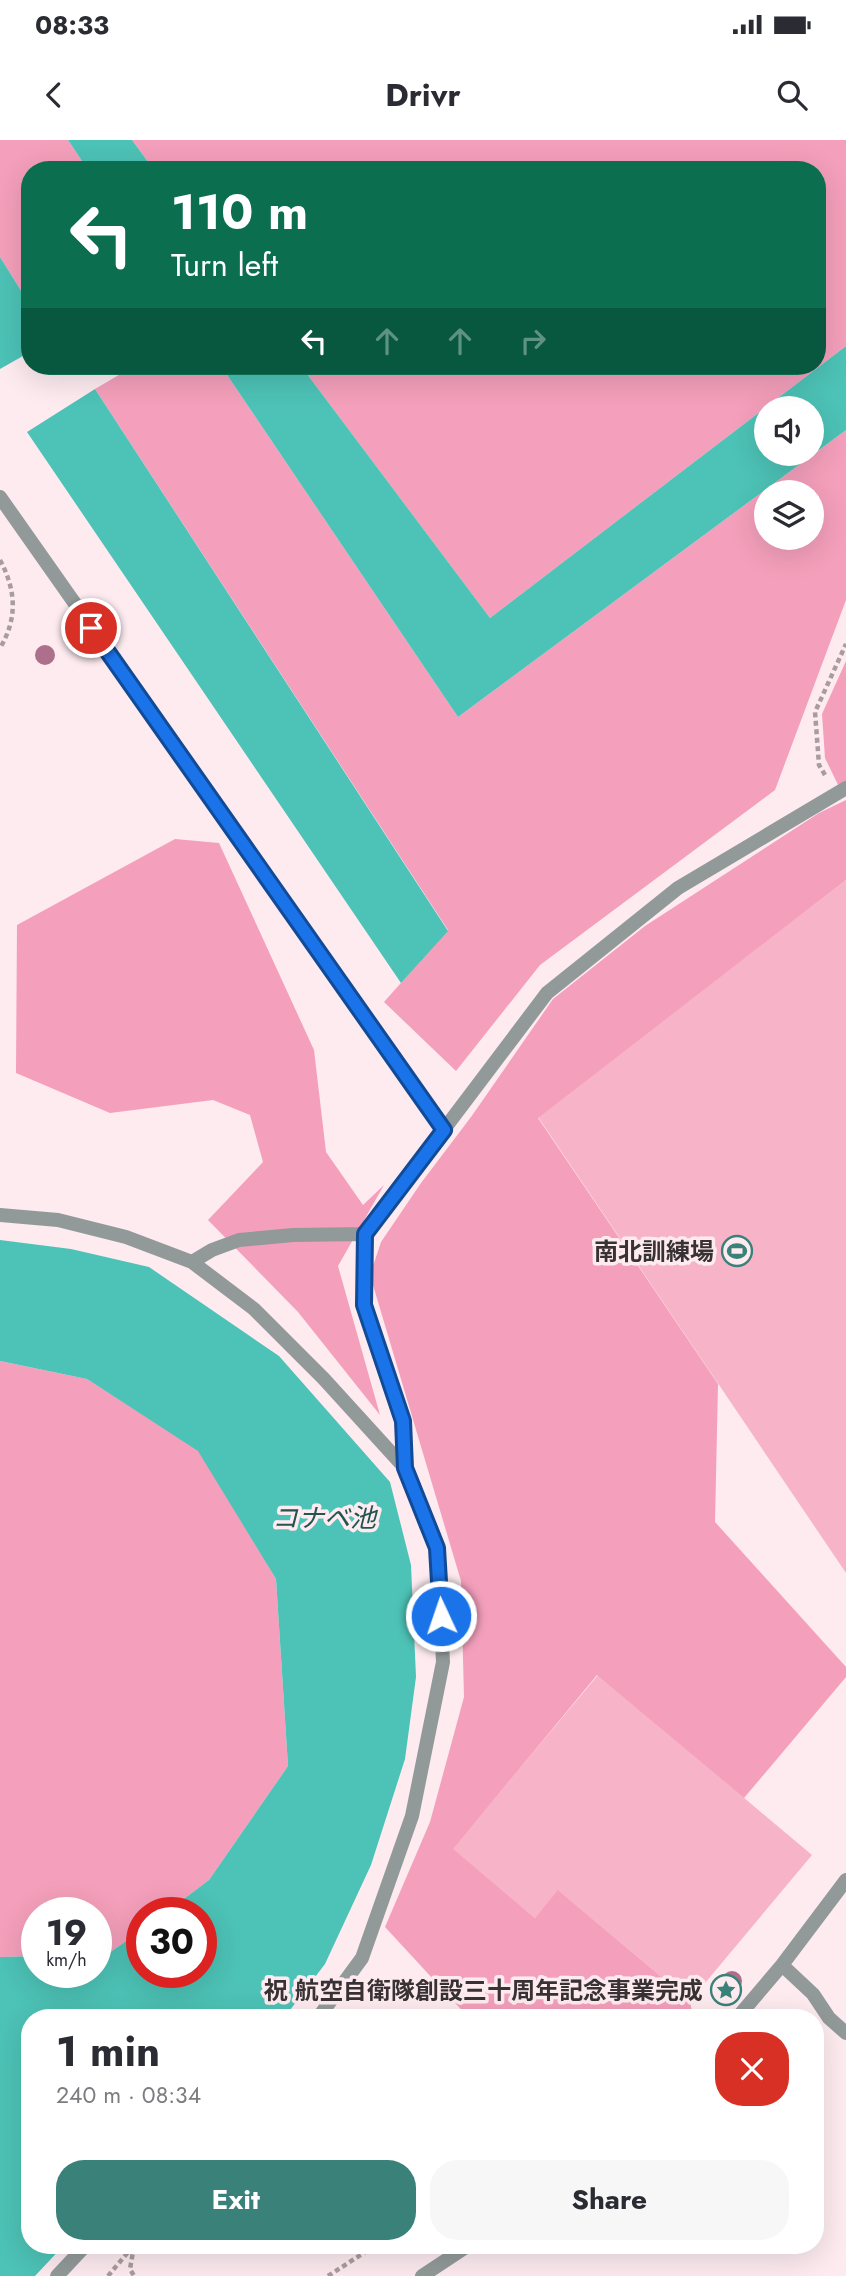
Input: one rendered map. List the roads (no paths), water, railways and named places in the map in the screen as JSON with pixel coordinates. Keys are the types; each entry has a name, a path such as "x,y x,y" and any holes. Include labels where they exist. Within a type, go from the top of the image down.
{"street":[{"path":"0,498 444,1130"},
{"path":"325,2009 362,1958 412,1816 443,1662 437,1548 405,1468 403,1421 364,1305 365,1234 547,993 678,888 841,791"},
{"path":"0,1215 58,1220 126,1237 192,1262 254,1309 324,1379 405,1468"},
{"path":"192,1262 212,1250 239,1240 293,1235 365,1234"},
{"path":"745,2009 782,1965 846,1880"},
{"path":"782,1965 813,1994 823,2009"},
{"path":"824,2010 846,2033"},
{"path":"57,2276 78,2254"},
{"path":"422,2276 455,2254"}],"water":[{"path":"68,140 132,140 147,161 82,161"},
{"path":"0,257 21,291 21,357 0,369"},
{"path":"846,346 846,430 824,446 824,396 781,396 808,375 826,375 826,361"},
{"path":"227,375 308,375 490,618 754,416 754,466 797,466 778,480 754,480 754,498 458,717"},
{"path":"95,389 448,931 401,983 27,432"},
{"name":"コナベ池","path":"0,1240 71,1249 149,1267 279,1356 390,1482 411,1565 416,1677 405,1759 371,1865 325,1964 291,2009 21,2009 21,2254 56,2254 35,2276 0,2276 0,1957 21,1956 21,1988 112,1988 112,1951 126,1941 126,1988 217,1988 217,1897 186,1897 209,1880 288,1766 276,1579 198,1451 87,1379 0,1361"}],"place":[{"name":"南北訓練場","path":"737,1251"},
{"name":"祝 航空自衛隊創設三十周年記念事業完成","path":"726,1990"}]}
